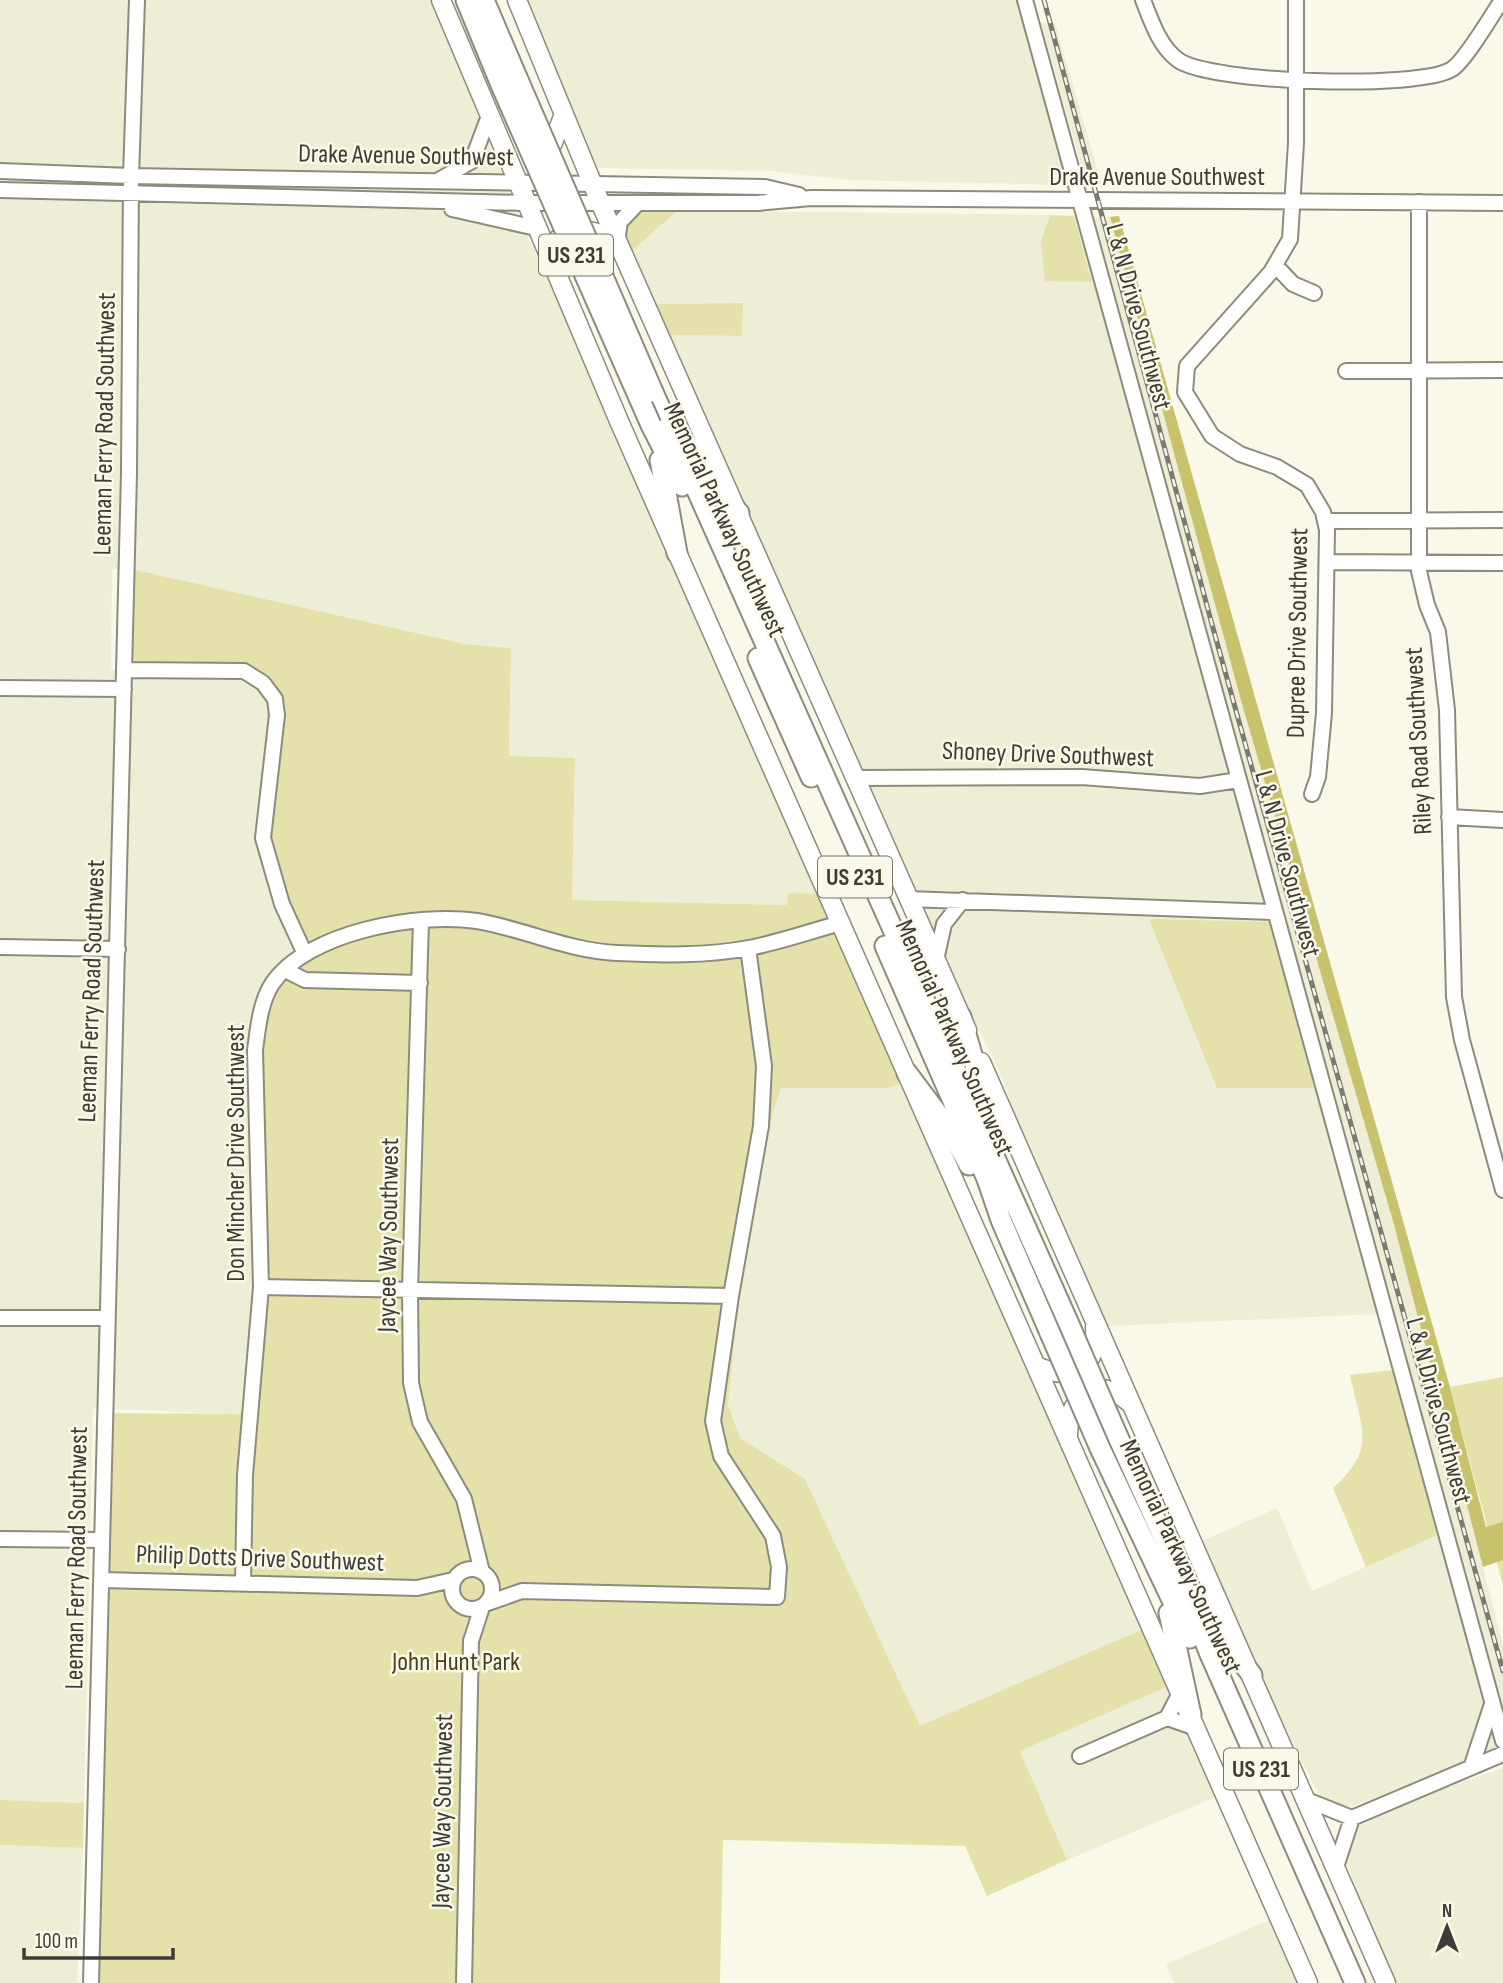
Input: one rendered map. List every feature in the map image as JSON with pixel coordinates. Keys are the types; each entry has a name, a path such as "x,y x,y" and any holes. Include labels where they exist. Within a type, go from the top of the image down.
{"highway":[{"name":"Memorial Parkway Southwest","path":"466,0 508,80 653,392 1171,1554 1209,1652 1355,1983"},
{"name":"Memorial Parkway Southwest","path":"484,0 508,80 651,425 682,486 872,915 987,1178 1001,1220 1099,1446 1185,1625 1341,1983"},
{"path":"489,0 508,80"},
{"path":"653,392 711,481 739,513"},
{"path":"651,425 667,486 677,553"},
{"path":"961,1017 995,1134 1000,1170"},
{"path":"907,1073 952,1133 1001,1220"},
{"path":"1171,1554 1223,1638 1251,1675"},
{"path":"1156,1569 1173,1623 1193,1722"}],"main road":[{"path":"441,0 536,228 677,553 1308,1983"},
{"path":"517,0 617,241 1386,1983"},
{"path":"500,142 522,154 545,150 558,134 564,114"},
{"path":"550,260 556,241 571,232 601,232 617,241"},
{"path":"1036,1366 1059,1374 1072,1373 1083,1367 1095,1348 1094,1320"},
{"path":"1068,1439 1069,1414 1073,1404 1083,1395 1106,1389 1117,1392 1132,1406"}],"street":[{"name":"Leeman Ferry Road Southwest","path":"91,1983 118,949 131,176 137,0"},
{"name":"L & N Drive Southwest","path":"1025,0 1273,912 1503,1741"},
{"path":"1143,0 1157,33 1177,59 1201,71 1256,79 1432,78 1454,68 1502,0"},
{"name":"Dupree Drive Southwest","path":"1296,0 1297,79 1290,239 1275,265 1187,366 1185,392 1212,436 1240,454 1277,467 1307,485 1325,521 1327,562 1324,713 1318,777 1312,794"},
{"path":"438,181 472,161 489,116"},
{"name":"Drake Avenue Southwest","path":"0,171 131,176 592,182 757,187 811,198"},
{"path":"245,178 245,197"},
{"path":"282,198 283,178"},
{"path":"744,203 751,201 757,187"},
{"name":"Drake Avenue Southwest","path":"0,190 526,204 744,203 811,198 1503,203"},
{"path":"402,200 492,216 536,228"},
{"name":"Riley Road Southwest","path":"1419,202 1418,563 1427,605 1438,632 1443,669 1454,997 1462,1040 1503,1190"},
{"path":"617,241 620,222 638,204"},
{"path":"1275,265 1293,284 1314,293"},
{"path":"1346,371 1503,370"},
{"path":"1325,521 1503,520"},
{"path":"1327,562 1503,563"},
{"path":"124,670 244,671 263,683 275,699 278,715 263,838 282,904 304,952"},
{"path":"0,688 124,689"},
{"name":"Shoney Drive Southwest","path":"856,778 1082,777 1200,786 1238,780"},
{"path":"1449,817 1503,820"},
{"path":"908,899 1273,912"},
{"path":"936,960 944,924 963,900"},
{"name":"Don Mincher Drive Southwest","path":"243,1583 245,1475 261,1287 255,1050 260,1015 272,985 285,970 304,952 378,926 421,920 476,921 613,953 680,954 748,948 841,923"},
{"name":"Jaycee Way Southwest","path":"421,920 410,1290 411,1382 420,1422 464,1499 471,1536 487,1577 485,1605 471,1641 464,1983"},
{"path":"0,947 118,949"},
{"path":"487,1577 522,1591 777,1597 779,1567 773,1536 720,1456 713,1421 731,1296 761,1126 764,1066 748,948"},
{"path":"285,970 305,980 419,983"},
{"path":"261,1287 731,1296"},
{"path":"0,1318 107,1318"},
{"name":"Jaycee Way Southwest","path":"471,1536 458,1575 455,1601 471,1641"},
{"path":"0,1539 102,1540"},
{"name":"Philip Dotts Drive Southwest","path":"417,1588 458,1575 487,1577"},
{"name":"Philip Dotts Drive Southwest","path":"102,1580 417,1588 455,1601 468,1610 485,1605"},
{"path":"485,1605 522,1591"},
{"path":"1167,1718 1180,1693"},
{"path":"1472,1766 1493,1703"},
{"path":"1080,1756 1167,1718 1193,1722"},
{"path":"1307,1800 1352,1818 1391,1804 1503,1754"},
{"path":"1336,1867 1352,1818"}],"shaded area":[{"path":"0,0 431,0 527,236 568,321 606,417 818,894 788,893 787,905 572,900 575,758 509,756 511,648 465,644 127,568 112,569 111,670 244,671 275,699 304,952 261,1287 250,1415 93,1408 84,1803 0,1800"},
{"path":"525,0 1016,0 1067,185 850,180 772,171 598,168 592,162"},
{"path":"1055,22 1101,184 1090,184 1085,179 1041,23"},
{"path":"678,210 1050,215 1041,241 1092,282 1074,216 1110,217 1242,704 1393,1221 1437,1386 1503,1645 1503,1748 1356,1805 1341,1806 1322,1801 1264,1686 1202,1541 1277,1508 1312,1591 1437,1535 1378,1314 1106,1326 1032,1166 1003,1080 922,911 669,335 742,336 708,303 654,304 632,251"},
{"path":"1119,216 1450,1387 1486,1527 1503,1522 1503,1560 1483,1567 1393,1221 1242,704 1110,217"},
{"path":"901,1082 1020,1355 1146,1628 920,1727 805,1479 740,1438 728,1405 737,1315 769,1125 781,1087 888,1088"},
{"path":"1171,1685 1218,1796 1067,1860 1020,1751"},
{"path":"1503,1768 1503,1983 1394,1983 1363,1911 1344,1853 1344,1842 1358,1827 1395,1806"},
{"path":"0,1845 83,1848 77,1983 0,1983"},
{"path":"1272,1919 1297,1983 1174,1983 1166,1964"}],"green space":[{"path":"640,210 678,210 632,251 625,237 627,219"},
{"path":"1050,215 1074,216 1092,282 1045,281 1041,241"},
{"path":"743,303 742,336 669,335 654,304"},
{"name":"John Hunt Park","path":"127,568 465,644 511,648 509,756 575,758 572,900 787,905 788,893 828,894 910,1079 888,1088 781,1088 769,1125 737,1315 728,1405 740,1438 805,1479 920,1726 1146,1628 1171,1685 1020,1751 1067,1860 987,1896 965,1846 723,1840 720,1983 92,1983 104,1413 250,1414 261,1287 255,1050 272,985 304,952 263,838 275,699 244,671 125,670"},
{"path":"1149,919 1269,922 1314,1088 1217,1088"},
{"path":"1392,1370 1437,1535 1366,1567 1333,1488 1347,1474 1361,1448 1361,1424 1350,1375"},
{"path":"1503,1377 1503,1585 1450,1387"},
{"path":"0,1800 84,1803 83,1848 0,1845"}],"railway":[{"path":"1044,0 1213,628 1503,1671"}]}
